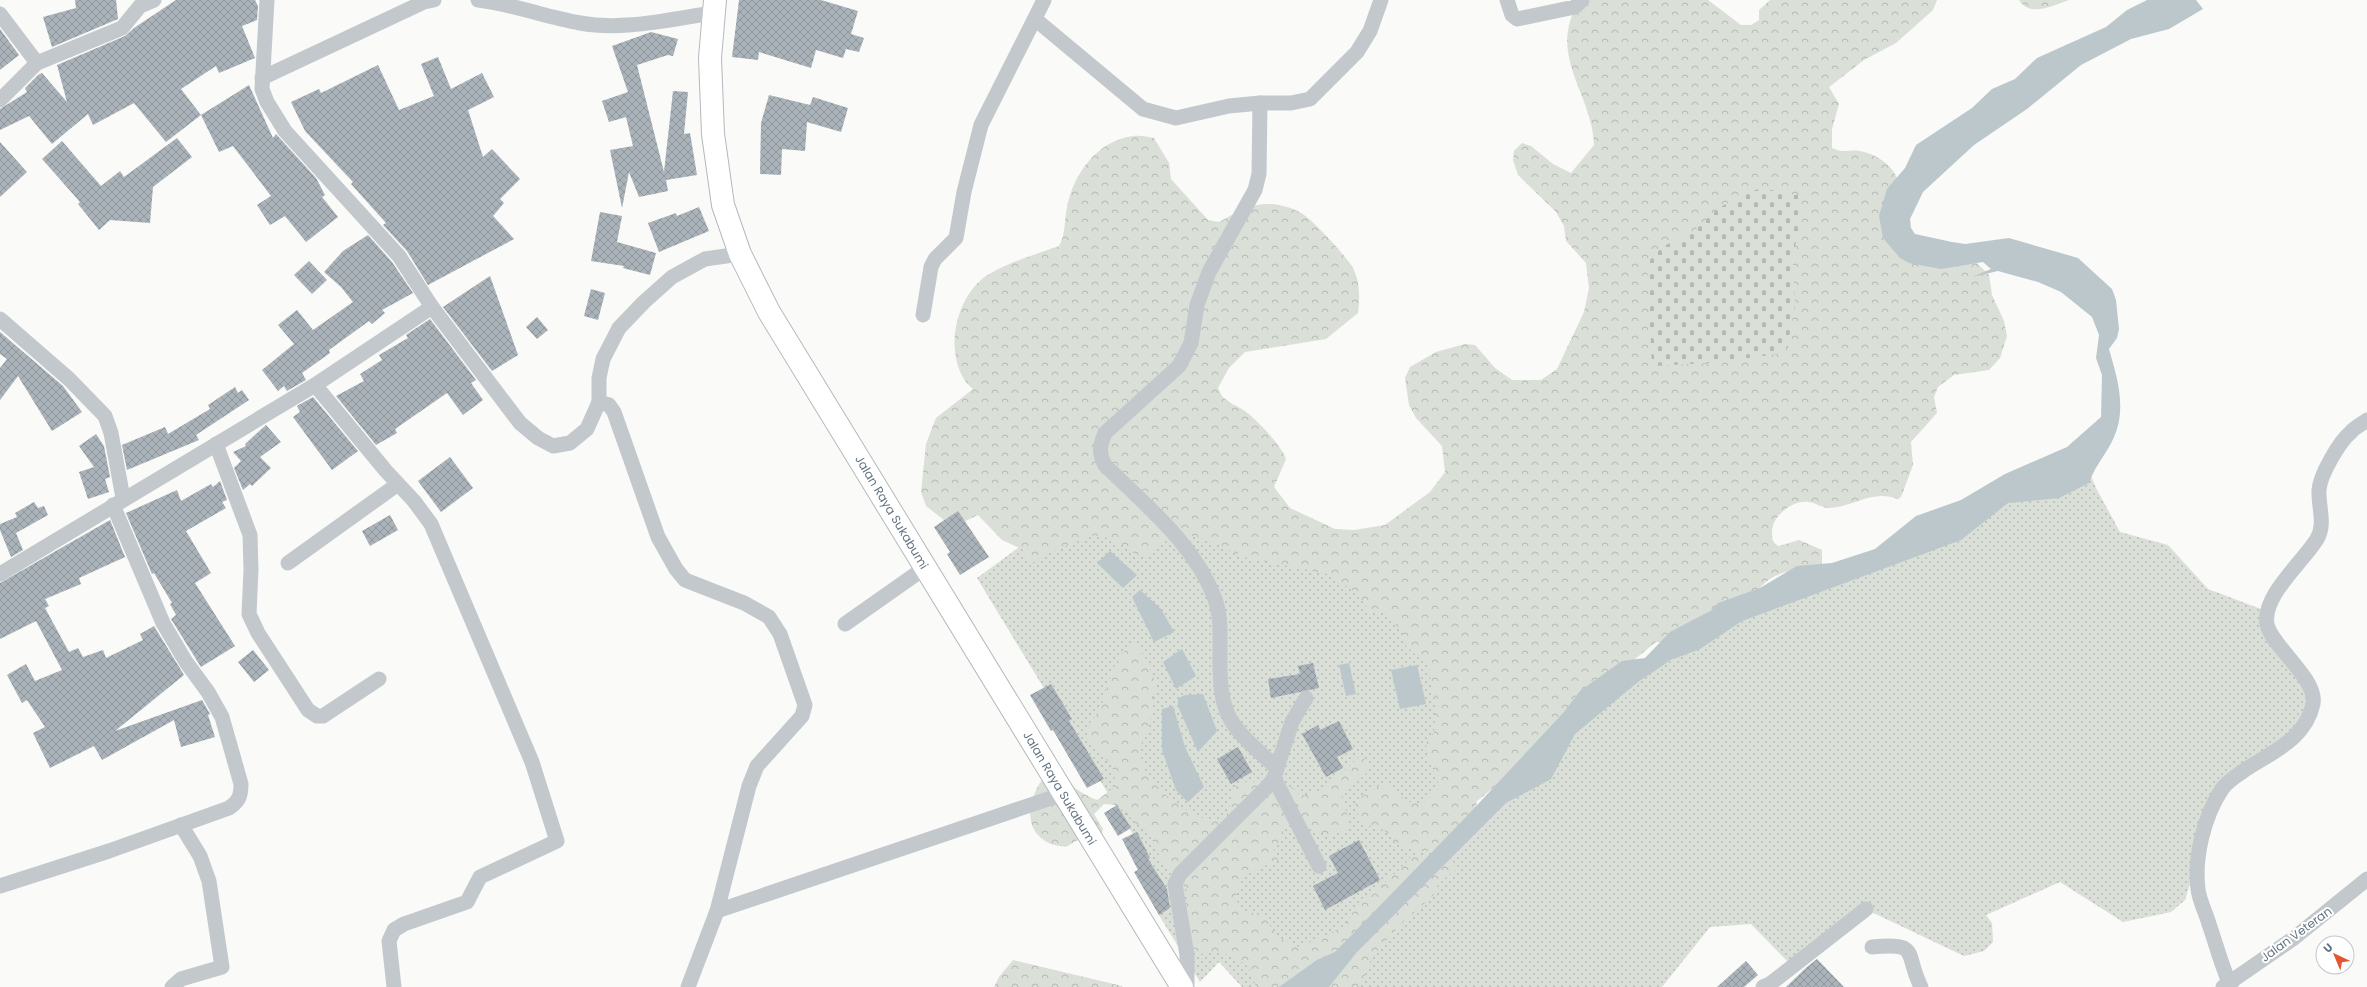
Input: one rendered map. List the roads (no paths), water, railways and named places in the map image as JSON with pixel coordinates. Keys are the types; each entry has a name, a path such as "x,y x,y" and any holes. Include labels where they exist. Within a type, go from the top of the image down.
{"highway":[{"name":"Jalan Raya Sukabumi","path":"714,6 710,58 713,134 723,205 740,254 769,312 1182,987"}],"street":[{"path":"0,100 37,63 122,28 138,3 154,0"},
{"path":"267,0 262,78 262,89 267,102 285,130 399,256 432,307 520,423 538,438 553,446 570,443 587,429 599,402 599,378 603,359 619,328 672,276 705,259 740,254"},
{"path":"262,78 424,2 434,0"},
{"path":"478,0 498,2 580,23 620,26 714,6"},
{"path":"923,315 932,267 935,259 956,238 964,192 981,125 1044,0"},
{"path":"1036,18 1137,104 1148,110 1176,118 1214,108 1260,102 1291,103 1310,99 1357,52 1370,31 1381,0"},
{"path":"1507,0 1512,15 1517,19 1575,7 1582,0"},
{"path":"0,14 37,63"},
{"path":"1260,102 1259,174 1255,190 1209,272 1196,305 1191,343 1186,355 1179,366 1105,433 1100,445 1100,456 1104,465 1172,531 1192,554 1215,597 1220,615 1219,685 1224,708 1232,724 1276,773 1318,866"},
{"path":"0,574 315,385 432,307"},
{"path":"0,319 69,379 105,416 111,433 118,502 163,623 186,662 208,692 222,717 241,784 241,795 237,803 229,808 0,886"},
{"path":"315,385 431,524 532,762 557,841 480,877 467,902 404,924 394,930 389,941 394,987"},
{"path":"599,402 609,404 614,412 658,537 676,569 685,580 744,603 769,616 780,634 806,705 802,716 758,766 749,786 717,911 688,987"},
{"path":"2228,985 2198,890 2197,872 2200,845 2209,816 2222,788 2243,771 2264,760 2293,739 2305,721 2313,704 2312,692 2306,681 2267,625 2268,608 2300,559 2317,538 2322,515 2319,490 2326,467 2350,432 2367,420"},
{"path":"216,444 250,535 251,570 249,614 258,633 308,710 317,716 323,716 379,679"},
{"path":"288,563 398,484"},
{"path":"845,624 926,567"},
{"path":"1187,987 1187,955 1175,884 1180,874 1276,773 1292,722 1306,698"},
{"path":"717,911 1064,794"},
{"path":"172,987 181,979 222,967 209,881 200,856 181,825"},
{"name":"Jalan Veteran","path":"2228,985 2294,938 2367,878"},
{"path":"1763,987 1770,984 1866,909"},
{"path":"1872,947 1893,945 1905,948 1912,957 1914,972 1920,987"}]}
